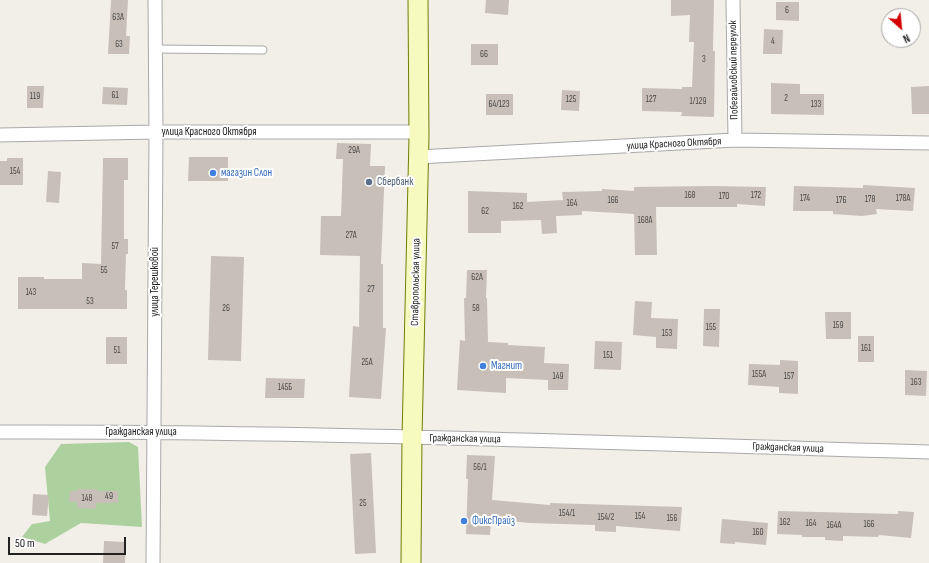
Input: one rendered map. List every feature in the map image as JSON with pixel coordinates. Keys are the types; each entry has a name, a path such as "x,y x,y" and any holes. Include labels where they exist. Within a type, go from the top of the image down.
{"street":[{"name":"улица Терешковой","path":"153,563 155,432 155,0"},
{"name":"Ставропольская улица","path":"411,563 412,437 419,132 418,0"},
{"name":"Побегайловский переулок","path":"733,0 735,140"},
{"name":"улица Красного Октября","path":"0,135 156,132 419,132"},
{"name":"улица Красного Октября","path":"418,157 735,140 929,143"},
{"name":"Гражданская улица","path":"0,432 155,432 412,437 929,452"}],"lane":[{"path":"155,50 263,50"}],"green space":[{"path":"129,442 138,447 142,527 81,523 45,544 22,537 32,524 50,521 45,467 61,444"}],"building":[{"path":"111,0 128,0 126,36 130,36 129,54 108,54"},
{"path":"486,0 509,0 508,15 485,13"},
{"path":"671,0 714,0 714,117 681,116 682,112 642,111 642,88 682,89 682,87 692,87 694,42 689,42 690,15 671,16"},
{"path":"776,2 799,2 799,21 776,20"},
{"path":"764,29 783,30 782,54 763,54"},
{"path":"471,44 498,44 498,65 471,65"},
{"path":"771,83 800,84 800,94 824,94 824,115 771,114"},
{"path":"27,86 44,86 43,108 27,108"},
{"path":"929,86 929,114 912,114 911,87"},
{"path":"103,87 128,88 127,105 102,104"},
{"path":"562,90 580,91 579,111 561,110"},
{"path":"486,94 513,94 513,115 486,115"},
{"path":"337,143 371,144 370,166 385,166 381,264 383,264 383,328 386,328 381,399 349,397 353,326 359,327 360,256 320,255 321,216 341,216 343,159 336,159"},
{"path":"189,157 228,157 228,181 188,181"},
{"path":"7,158 23,158 23,185 0,185 0,161 7,161"},
{"path":"103,158 128,158 128,180 124,180 124,239 128,239 125,290 127,290 127,309 18,309 18,277 82,279 82,263 101,264"},
{"path":"48,171 61,172 59,203 46,202"},
{"path":"863,185 915,188 913,211 876,209 877,214 862,216 833,214 833,211 793,211 794,186 863,188"},
{"path":"634,187 766,187 765,206 737,204 737,207 656,207 657,255 635,255 634,214 582,211 582,215 556,216 557,233 542,234 541,220 501,221 501,233 468,233 468,191 527,193 527,202 563,200 562,192 602,191 602,189 634,191"},
{"path":"211,256 244,257 241,361 208,360"},
{"path":"467,270 487,270 486,298 488,342 508,343 508,345 545,347 544,363 569,364 568,390 548,390 548,380 506,378 506,393 457,390 460,340 465,341 464,298 466,298"},
{"path":"635,301 652,302 651,318 678,319 677,349 656,348 656,337 633,335"},
{"path":"704,309 720,309 719,347 703,346"},
{"path":"825,312 851,312 851,339 826,339"},
{"path":"858,336 874,336 874,362 858,362"},
{"path":"106,337 127,337 127,364 106,364"},
{"path":"595,341 622,342 621,370 594,369"},
{"path":"780,360 798,361 798,394 779,393 779,387 748,385 749,364 780,365"},
{"path":"905,370 927,371 926,396 905,395"},
{"path":"266,378 305,379 304,398 265,398"},
{"path":"371,453 376,553 355,554 350,454"},
{"path":"467,455 495,456 492,500 550,505 550,503 682,507 680,531 616,526 616,532 595,531 595,525 529,523 491,519 490,535 466,534 468,479 466,479"},
{"path":"77,489 118,491 118,503 96,503 96,509 77,508 77,502 69,502 70,491 77,491"},
{"path":"33,494 49,495 47,516 32,515"},
{"path":"778,511 898,514 898,511 914,512 911,538 879,535 878,537 843,536 843,541 825,540 825,537 802,537 802,535 777,534"},
{"path":"722,519 768,523 766,545 735,542 735,544 720,543"},
{"path":"104,541 126,542 125,563 103,563"}],"place":[{"name":"магазин Слон","path":"213,173"},
{"name":"Сбербанк","path":"369,182"},
{"name":"Магнит","path":"483,366"},
{"name":"ФиксПрайз","path":"464,521"}]}
